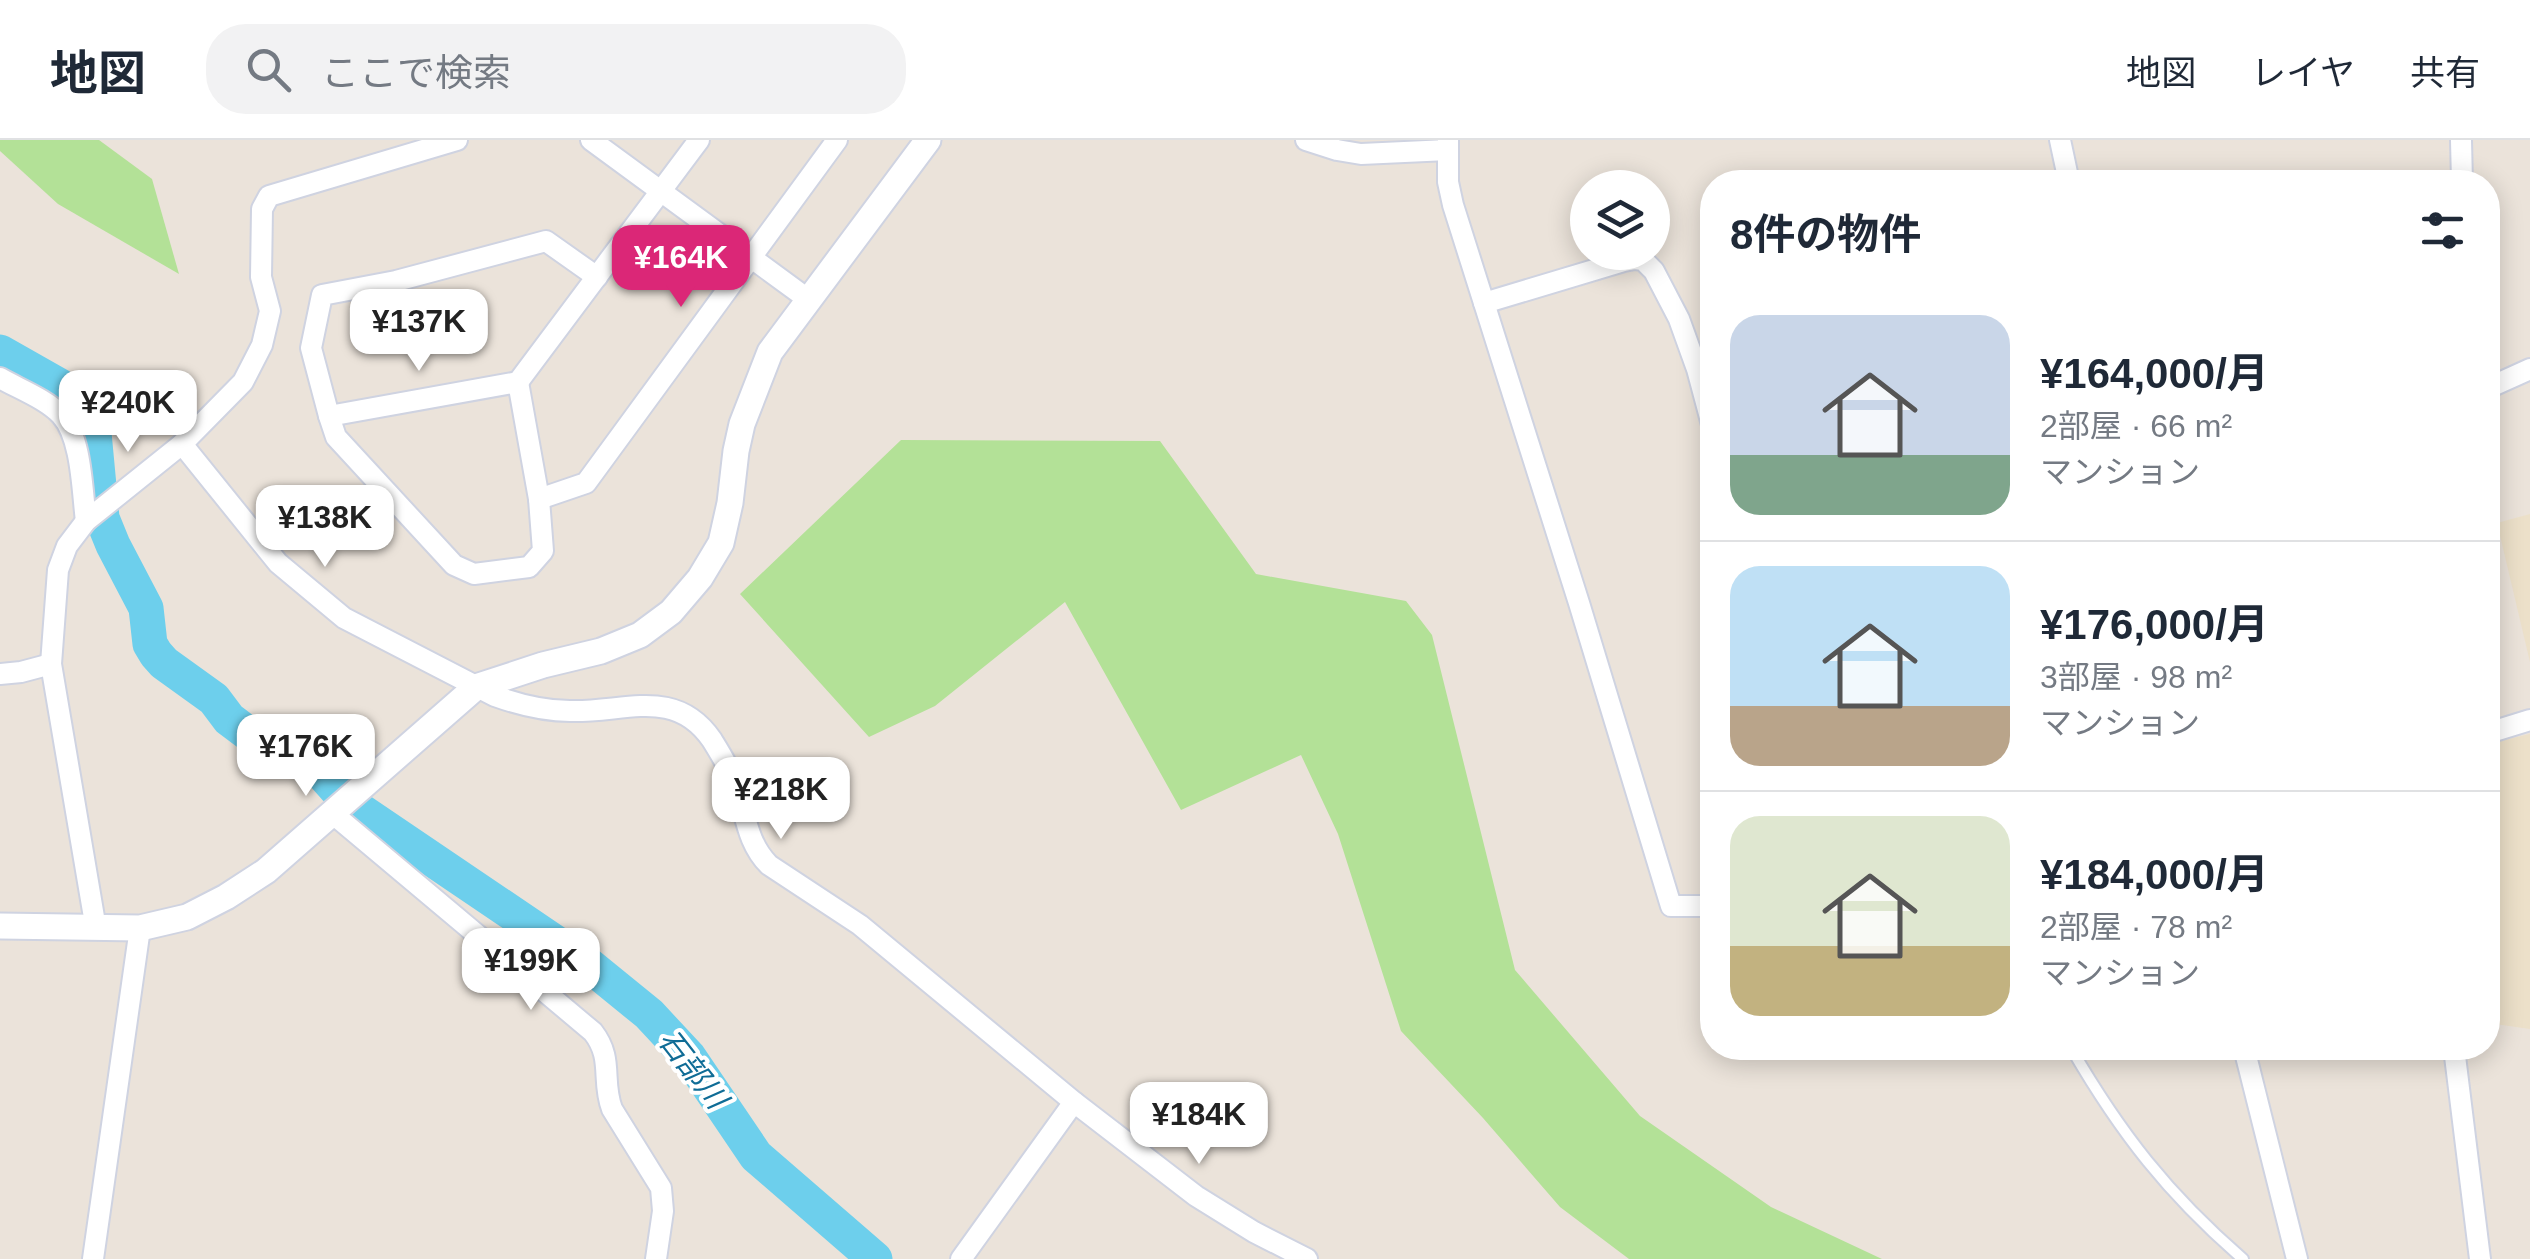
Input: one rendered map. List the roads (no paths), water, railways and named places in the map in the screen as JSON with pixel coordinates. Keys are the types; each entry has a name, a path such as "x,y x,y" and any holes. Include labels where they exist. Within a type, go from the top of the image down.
{"street":[{"path":"96,929 51,664 62,556 96,513 182,444 243,382 262,345 270,310 261,277 262,209 269,196 457,140"},
{"path":"591,140 809,300"},
{"path":"328,416 518,382 700,140"},
{"path":"539,499 586,483 837,140"},
{"path":"0,926 140,928 187,916 226,898 266,872 476,686 601,652 640,634 670,612 700,578 721,543 736,452 770,352 928,140"},
{"path":"1306,140 1361,154 1448,145 1448,182 1453,204 1671,906 1700,906"},
{"path":"2060,140 2066,170"},
{"path":"2460,140 2461,170"},
{"path":"518,382 539,499 542,551 529,567 474,574 454,565 336,437 311,348 322,295 546,241 597,277"},
{"path":"1484,303 1635,258 1642,260 1654,271 1679,319 1700,381"},
{"path":"2500,383 2530,369"},
{"path":"0,378 62,416 70,429 96,513"},
{"path":"182,444 278,563 344,618 519,705 573,712 657,706 687,714 710,737 724,761 734,780 752,841 769,865 860,925 1074,1102 1196,1196 1307,1259"},
{"path":"0,674 51,664"},
{"path":"2500,729 2530,720"},
{"path":"332,814 592,1032 604,1048 607,1098 661,1188 656,1259"},
{"path":"92,1259 140,928"},
{"path":"2247,1060 2297,1259"},
{"path":"2455,1060 2480,1259"},
{"path":"961,1259 1074,1102"}],"lane":[{"path":"2078,1060 2138,1151 2203,1224 2244,1259"}],"waterway":[{"name":"石部川","path":"0,352 60,386 77,399 88,417 94,433 102,518 146,608 150,644 164,663 214,699 229,719 249,734 313,763 361,811 590,966 649,1014 689,1057 756,1156 875,1259"}]}
